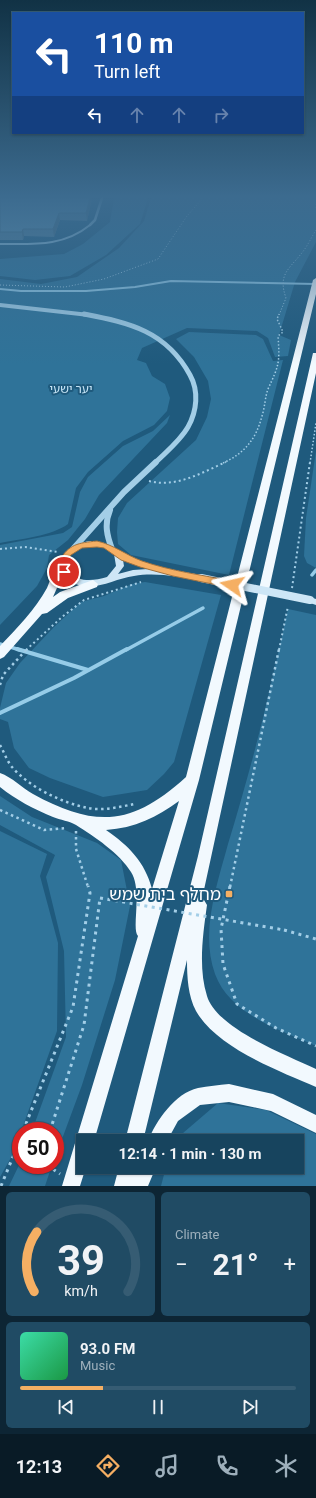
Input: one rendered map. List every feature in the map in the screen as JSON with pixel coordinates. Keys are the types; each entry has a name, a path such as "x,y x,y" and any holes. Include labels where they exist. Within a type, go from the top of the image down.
{"highway":[{"path":"87,1134 192,780 316,280"},
{"path":"136,1134 205,856 316,355"},
{"path":"0,654 30,620 54,588 62,566"},
{"path":"30,620 64,595 93,584"},
{"path":"0,779 28,799 60,814 104,824 119,824 148,814 171,800 192,780"},
{"path":"78,819 121,849 135,864 140,874 146,890 139,960"},
{"path":"205,856 195,938 197,983 202,1004 218,1024 238,1040 316,1078"},
{"path":"161,1134 172,1115 197,1097 229,1093 273,1103 316,1124"},
{"path":"71,1186 76,1169"},
{"path":"123,1186 126,1174"},
{"path":"140,1186 144,1174"}],"main road":[{"path":"173,573 135,573 93,584 83,584 72,579 66,574 62,566 70,552 91,544 101,544 132,561 173,573 313,601"},
{"path":"109,579 116,573 120,566 115,552"}],"street":[{"path":"0,305 95,316 129,325 164,343 182,361 194,385 196,404 192,418 184,433 113,504 70,552"},
{"path":"113,504 107,517 106,528 115,552"}],"path":[{"path":"0,284 65,288 104,279 158,259 162,253"},
{"path":"138,478 157,483 183,481 224,464 238,456 253,439 280,359 278,336 283,332 278,319 286,298 282,287 286,270 301,253"},
{"path":"291,592 316,423"},
{"path":"0,549 25,547 70,552"},
{"path":"0,685 4,675 18,657 62,617 84,600 140,582 147,582"},
{"path":"290,599 221,929 223,964 237,1004 276,1028 316,1046"},
{"path":"0,745 12,766 28,782 60,797 88,808 125,806 139,802"},
{"path":"0,810 44,830 78,827 76,834 76,849 90,893 73,1007 27,1122"},
{"path":"53,1122 84,1025 100,898 284,930 316,938"},
{"path":"1,1186 12,1159"}],"green space":[{"path":"108,253 70,276 35,280 0,276 0,259 64,254"},
{"name":"יער ישעי","path":"111,253 310,253 295,282 279,335 291,340 288,356 275,357 268,338 257,331 187,328 142,348 137,360 146,363 152,376 165,384 170,398 167,411 154,425 123,441 88,472 76,488 68,524 45,534 0,543 0,279 41,284 77,277"},
{"path":"189,332 256,335 263,339 273,361 283,360 229,575 131,555 118,544 118,518 127,503 196,440 207,417 211,399 208,381 194,357 176,339"},
{"path":"170,415 167,423 99,495 85,519 68,540 49,555 47,568 37,586 0,625 0,545 63,533 72,527 80,492 88,477 123,446 153,431"},
{"path":"316,451 316,568 307,563 304,556 306,518"},
{"path":"145,582 221,595 174,762 147,790 103,797 50,778 29,768 14,748 8,722 0,719 0,708 6,683 20,663 54,627 81,602 104,596 132,584"},
{"path":"288,609 316,615 316,1046 258,1019 244,1011 232,1000 222,988 215,974 209,942 215,892 258,739"},
{"path":"0,796 32,817 97,843 121,860 130,906 115,980 82,1085 64,1134 64,1122 35,1122 66,1037 64,951 46,877 55,855 0,825"},
{"path":"0,831 47,854 40,876 58,943 57,1031 24,1122 12,1122 12,1156 0,1177"},
{"path":"218,1103 266,1110 316,1134 316,1186 161,1186 164,1174 304,1174 304,1134 183,1133"},
{"path":"15,1174 49,1174 45,1186 9,1186"}],"waterway":[{"path":"0,289 21,291 86,291 135,287 171,281 316,284"},
{"path":"312,575 316,570"},
{"path":"126,650 203,608"},
{"path":"0,644 20,650"},
{"path":"17,649 88,670"},
{"path":"0,713 74,678 127,649"}],"place":[{"name":"מחלף בית שמש","path":"229,894"}],"route":[{"path":"64,572 62,566 63,561 72,549 84,544 97,544 107,546 124,558 132,561 173,573 232,585"}]}
